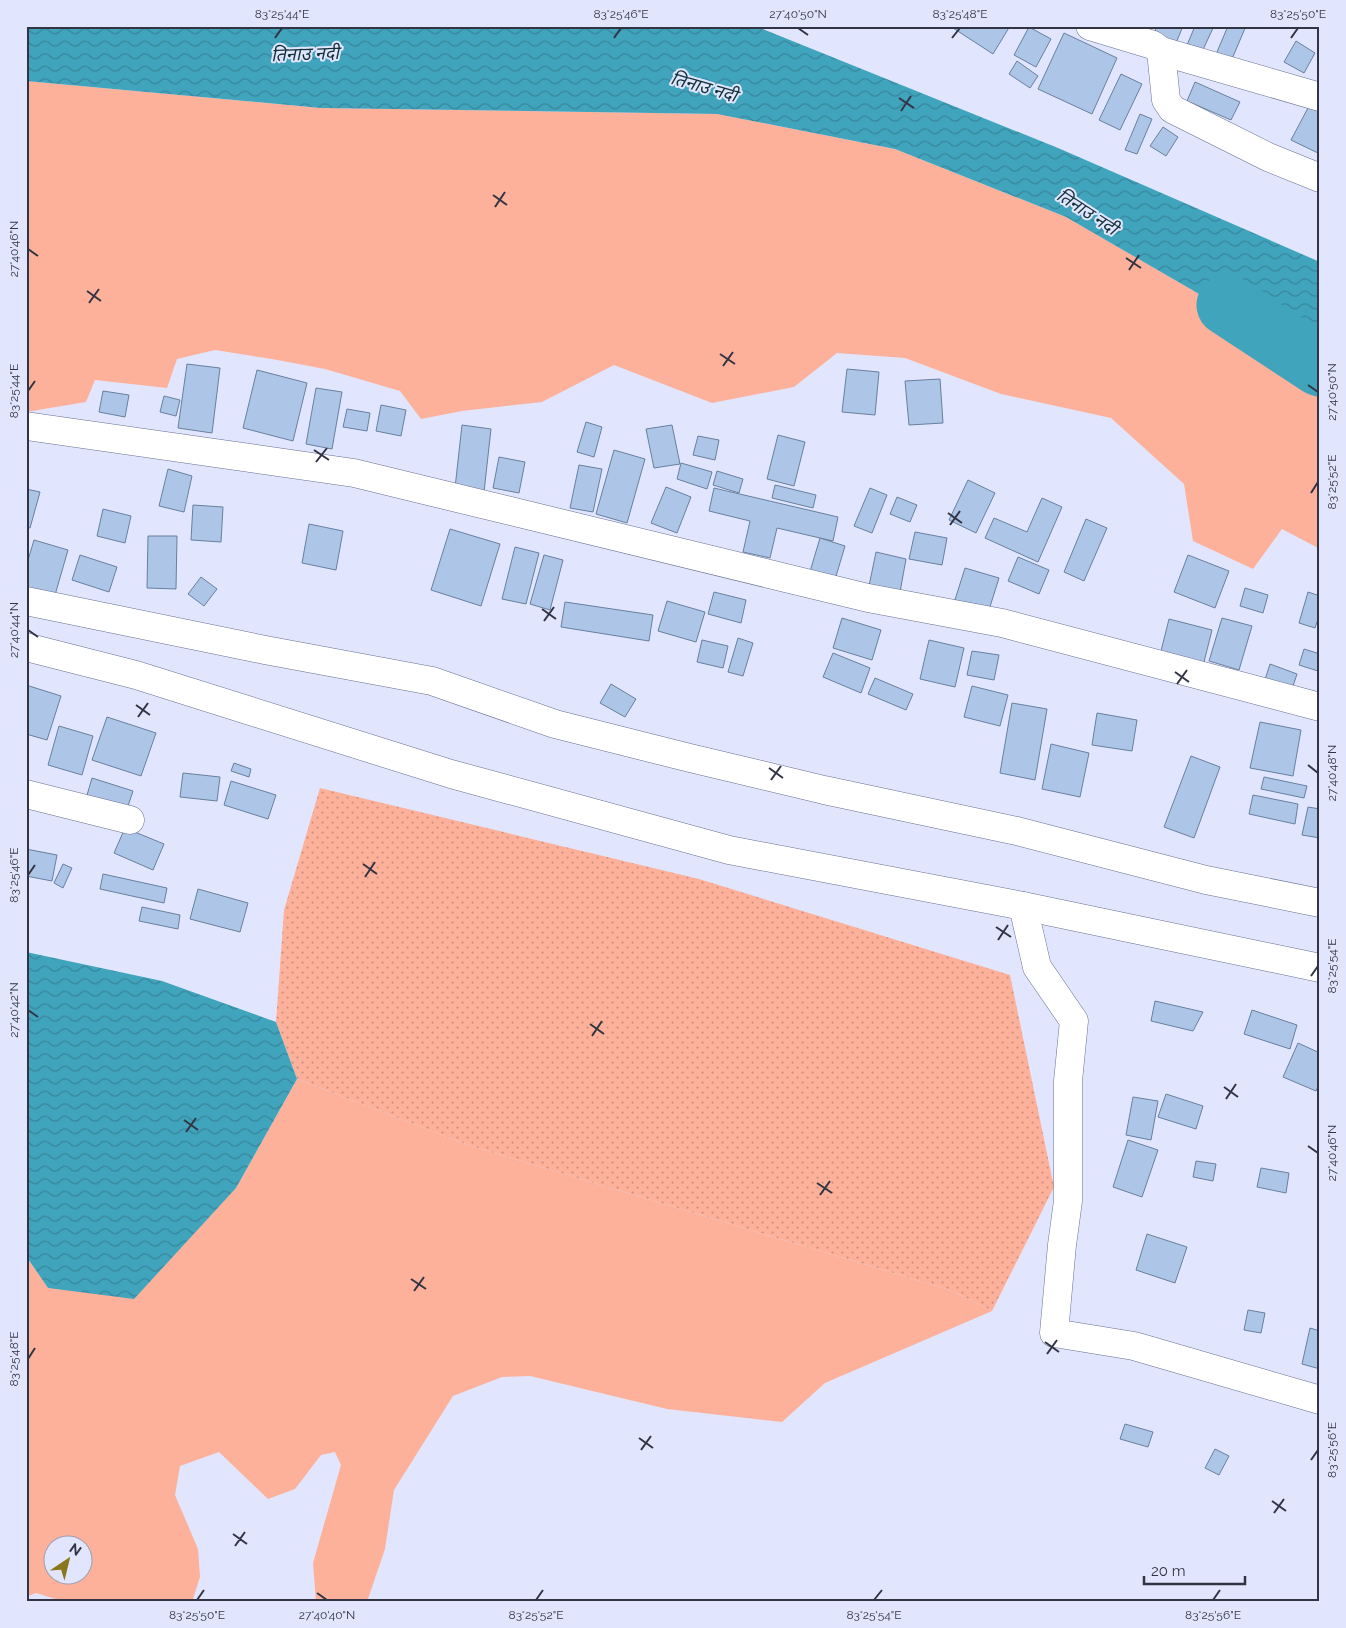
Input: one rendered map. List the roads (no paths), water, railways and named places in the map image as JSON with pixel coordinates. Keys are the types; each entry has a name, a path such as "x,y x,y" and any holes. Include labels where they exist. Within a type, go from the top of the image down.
{"street":[{"path":"1090,26 1153,45 1161,51 1320,97"},
{"path":"1161,51 1166,100 1172,108 1268,157 1320,178"},
{"path":"26,426 354,473 868,598 1002,623 1320,707"},
{"path":"26,602 432,681 555,724 690,758 824,790 1017,831 1206,880 1320,903"},
{"path":"26,647 136,675 451,774 720,847 1023,906 1320,968"},
{"path":"26,794 130,820"},
{"path":"1023,906 1037,967 1074,1021 1068,1081 1068,1201 1054,1333 1134,1346 1320,1400"}],"water":[{"path":"26,26 755,26 1058,148 1320,262 1320,364 1066,217 895,149 717,114 321,108 26,81"},
{"path":"26,952 162,981 276,1022 297,1079 236,1188 134,1299 48,1288 26,1256"}],"waterway":[{"name":"तिनाउ नदी","path":"1227,305 1320,366"}]}
